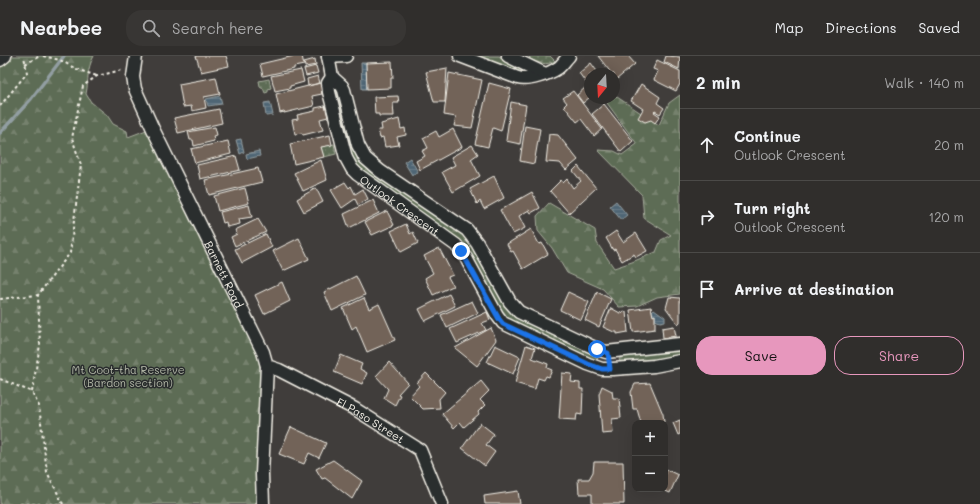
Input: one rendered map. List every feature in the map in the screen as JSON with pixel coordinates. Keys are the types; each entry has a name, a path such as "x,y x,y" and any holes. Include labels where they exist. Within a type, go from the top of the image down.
{"street":[{"path":"0,60 5,56"},
{"path":"328,57 346,56"},
{"path":"460,56 522,79 528,79 545,74 558,68 569,56"},
{"path":"508,56 545,74"},
{"name":"Outlook Crescent","path":"328,57 332,77 342,86 344,90 362,155 380,171 468,230 477,243 512,306 523,315 608,353 680,344"},
{"name":"Barnett Road","path":"135,62 133,77 135,90 263,352 268,366 262,474 263,504"},
{"name":"Outlook Crescent","path":"332,77 328,83 329,92 346,158 352,169 456,245 466,258 503,324 588,364 602,369 654,366 680,361"},
{"path":"608,353 610,369"},
{"name":"El Paso Street","path":"268,366 279,370 355,409 420,450 442,504"}],"path":[{"path":"0,106 27,74 24,56"},
{"path":"25,64 40,56"},
{"path":"43,56 60,60 76,69 97,76"},
{"path":"32,392 40,345 38,295 70,253 81,165 72,138 83,86 97,76 135,62"},
{"path":"0,299 38,295"},
{"path":"0,379 32,392 40,406 47,472 63,504 20,504"}],"green space":[{"name":"Mt Coot-tha Reserve (Bardon section)","path":"13,56 94,56 89,70 86,94 91,102 107,115 113,124 127,131 128,137 149,129 263,363 259,504 0,504 0,67"},
{"path":"471,56 499,56 521,69 523,74"},
{"path":"529,56 550,56 555,61 549,63 536,62 530,59"},
{"path":"269,79 271,88 265,93 263,88 260,86 259,81"},
{"path":"336,85 346,114 354,147 360,160 365,166 371,172 465,233 512,314 527,323 598,357 597,362 594,362 504,317 476,269 355,166 332,89"},
{"path":"680,95 680,294 657,297 637,306 619,307 603,289 567,273 552,248 538,231 537,216 549,203 595,230 597,243 614,268 656,252 661,240 671,235 644,218 642,195 598,150 614,151 622,155 637,144 608,104 620,104 620,99 659,125 669,103"},
{"path":"334,144 336,154 324,157 321,147"},
{"path":"680,348 680,357 622,363 619,360 621,356"}],"water":[{"path":"361,63 366,63 367,89 362,89"},
{"path":"220,96 222,104 208,106 206,99"},
{"path":"270,102 273,115 266,116 264,103"},
{"path":"241,139 244,152 240,154 236,140"},
{"path":"259,151 260,156 247,159 246,154"},
{"path":"410,158 418,172 412,175 404,162"},
{"path":"616,201 627,215 621,220 610,206"},
{"path":"654,309 665,317 665,321 660,322 655,320 655,315 653,316 652,311"}],"building":[{"path":"196,56 226,56 229,66 201,72"},
{"path":"294,56 302,56 304,65 294,67 294,69 263,76 260,64"},
{"path":"598,56 628,56 635,64 620,77 620,68 607,68"},
{"path":"666,56 680,57 679,69 664,62"},
{"path":"315,59 316,65 305,67 304,62"},
{"path":"657,60 680,71 680,84 676,91 654,80 658,71 653,69"},
{"path":"392,62 393,78 391,78 391,88 367,89 366,63"},
{"path":"591,63 595,68 585,68"},
{"path":"316,66 318,73 306,76 304,69"},
{"path":"447,68 445,102 434,102 426,72"},
{"path":"584,69 584,80 579,73"},
{"path":"301,70 304,82 290,86 290,88 275,91 271,76"},
{"path":"449,73 482,80 472,128 454,126 456,117 444,115"},
{"path":"318,76 320,83 308,86 307,79"},
{"path":"216,77 220,94 204,97 206,108 192,111 191,106 183,107 179,84"},
{"path":"320,83 322,94 312,96 314,106 280,113 276,94"},
{"path":"489,83 511,89 501,131 493,128 488,147 475,144"},
{"path":"641,84 660,97 657,103 664,108 660,114 655,111 654,112 660,116 655,123 651,120 645,122 638,118 643,109 631,101"},
{"path":"584,89 584,102 583,103 577,95"},
{"path":"573,91 602,129 594,136 581,119 577,122 564,106 567,103 563,98"},
{"path":"398,96 399,103 393,103 394,116 379,116 379,114 375,114 374,97"},
{"path":"511,102 526,105 520,144 506,141"},
{"path":"604,104 633,141 621,152 592,114"},
{"path":"325,106 328,117 320,119 323,130 303,135 302,133 295,134 292,120 298,119 297,115 315,111 315,108"},
{"path":"219,109 222,123 178,133 174,118"},
{"path":"399,119 401,129 405,128 406,135 397,137 399,145 385,147 383,137 380,138 378,130 382,130 381,124"},
{"path":"525,126 540,129 534,164 520,161"},
{"path":"215,127 217,135 213,136 214,141 194,146 193,140 190,140 188,132"},
{"path":"453,129 462,147 420,170 416,161 425,156 422,151 428,148 423,138 436,131 439,137"},
{"path":"549,134 558,135 578,160 566,170 560,163 546,162"},
{"path":"330,135 332,145 321,147 324,157 294,164 290,144"},
{"path":"228,141 231,154 195,163 191,149"},
{"path":"472,145 478,154 471,159 480,176 453,192 442,172 455,165 451,157"},
{"path":"236,156 240,170 200,179 197,165"},
{"path":"321,160 327,180 303,191 294,173"},
{"path":"578,166 596,188 569,213 550,191 561,180 563,183 567,179 573,188 581,181 573,171"},
{"path":"258,168 262,182 209,195 205,180"},
{"path":"494,176 504,198 484,209 480,201 477,204 470,189"},
{"path":"345,182 349,188 351,186 355,194 363,189 368,199 358,205 355,199 342,208 331,190"},
{"path":"245,188 249,203 218,211 214,196"},
{"path":"316,188 323,202 304,212 297,199"},
{"path":"532,192 540,208 531,213 529,210 519,216 525,228 513,234 500,210"},
{"path":"373,200 379,213 349,228 344,214"},
{"path":"249,205 252,217 239,219 240,224 227,227 226,222 223,223 220,212"},
{"path":"387,211 394,225 372,235 365,222"},
{"path":"258,219 266,232 235,246 231,237 237,234 235,230"},
{"path":"406,224 410,234 413,232 418,243 401,252 391,231"},
{"path":"531,229 539,244 542,243 548,254 523,269 513,251 511,252 507,244"},
{"path":"616,231 623,242 636,233 647,251 636,257 634,254 622,261 606,238"},
{"path":"266,234 272,247 242,263 235,249"},
{"path":"299,238 309,259 283,271 273,251"},
{"path":"439,248 453,275 448,277 453,286 433,295 425,278 433,273 424,256"},
{"path":"356,276 365,295 332,311 324,292"},
{"path":"282,282 290,301 264,314 255,295"},
{"path":"568,292 589,302 581,320 560,310"},
{"path":"597,292 611,299 599,327 585,320"},
{"path":"449,294 455,306 425,321 419,309"},
{"path":"669,297 680,298 680,322 678,324 666,308"},
{"path":"364,298 369,309 379,304 395,340 367,352 356,326 352,329 343,308"},
{"path":"472,301 478,313 447,328 441,315"},
{"path":"651,307 653,316 655,315 655,329 633,332 630,310"},
{"path":"611,308 620,313 626,312 628,332 617,334 617,332 603,327"},
{"path":"487,312 490,320 482,323 486,330 457,343 450,329"},
{"path":"674,326 676,336 663,338 662,328"},
{"path":"491,328 496,340 477,366 455,348"},
{"path":"495,345 520,357 513,374 487,362"},
{"path":"526,345 535,348 532,358 548,364 547,368 552,370 549,377 546,376 544,380 538,378 535,389 515,383"},
{"path":"341,355 362,364 360,369 367,373 362,384 334,372"},
{"path":"389,362 408,383 398,394 400,395 395,405 384,398 388,389 376,376"},
{"path":"426,373 445,392 439,399 440,408 423,409 410,396 419,386 417,383"},
{"path":"562,373 572,374 571,382 580,383 580,389 583,389 582,415 577,414 576,420 559,419"},
{"path":"481,381 489,391 480,400 485,405 478,412 479,414 464,427 460,422 454,428 442,414"},
{"path":"650,383 663,414 664,420 640,420 637,409 633,409 631,392 635,384"},
{"path":"602,386 612,391 613,398 619,398 621,418 612,419 613,433 602,434 599,394"},
{"path":"680,420 680,434 678,435 673,423"},
{"path":"480,423 494,434 486,445 495,452 485,466 462,448"},
{"path":"291,427 326,443 319,458 309,453 304,464 279,454"},
{"path":"333,460 362,481 352,499 325,478 322,479 316,469"},
{"path":"594,462 623,462 624,504 592,504 592,494 579,494 578,479 589,479 593,472"},
{"path":"668,470 678,475 670,493 668,492"},
{"path":"518,491 520,504 485,504 484,496"}],"waterway":[{"path":"0,133 31,99 64,56"}],"route":[{"path":"461,251 503,324 588,364 602,369 610,369 608,353 597,349"}]}
